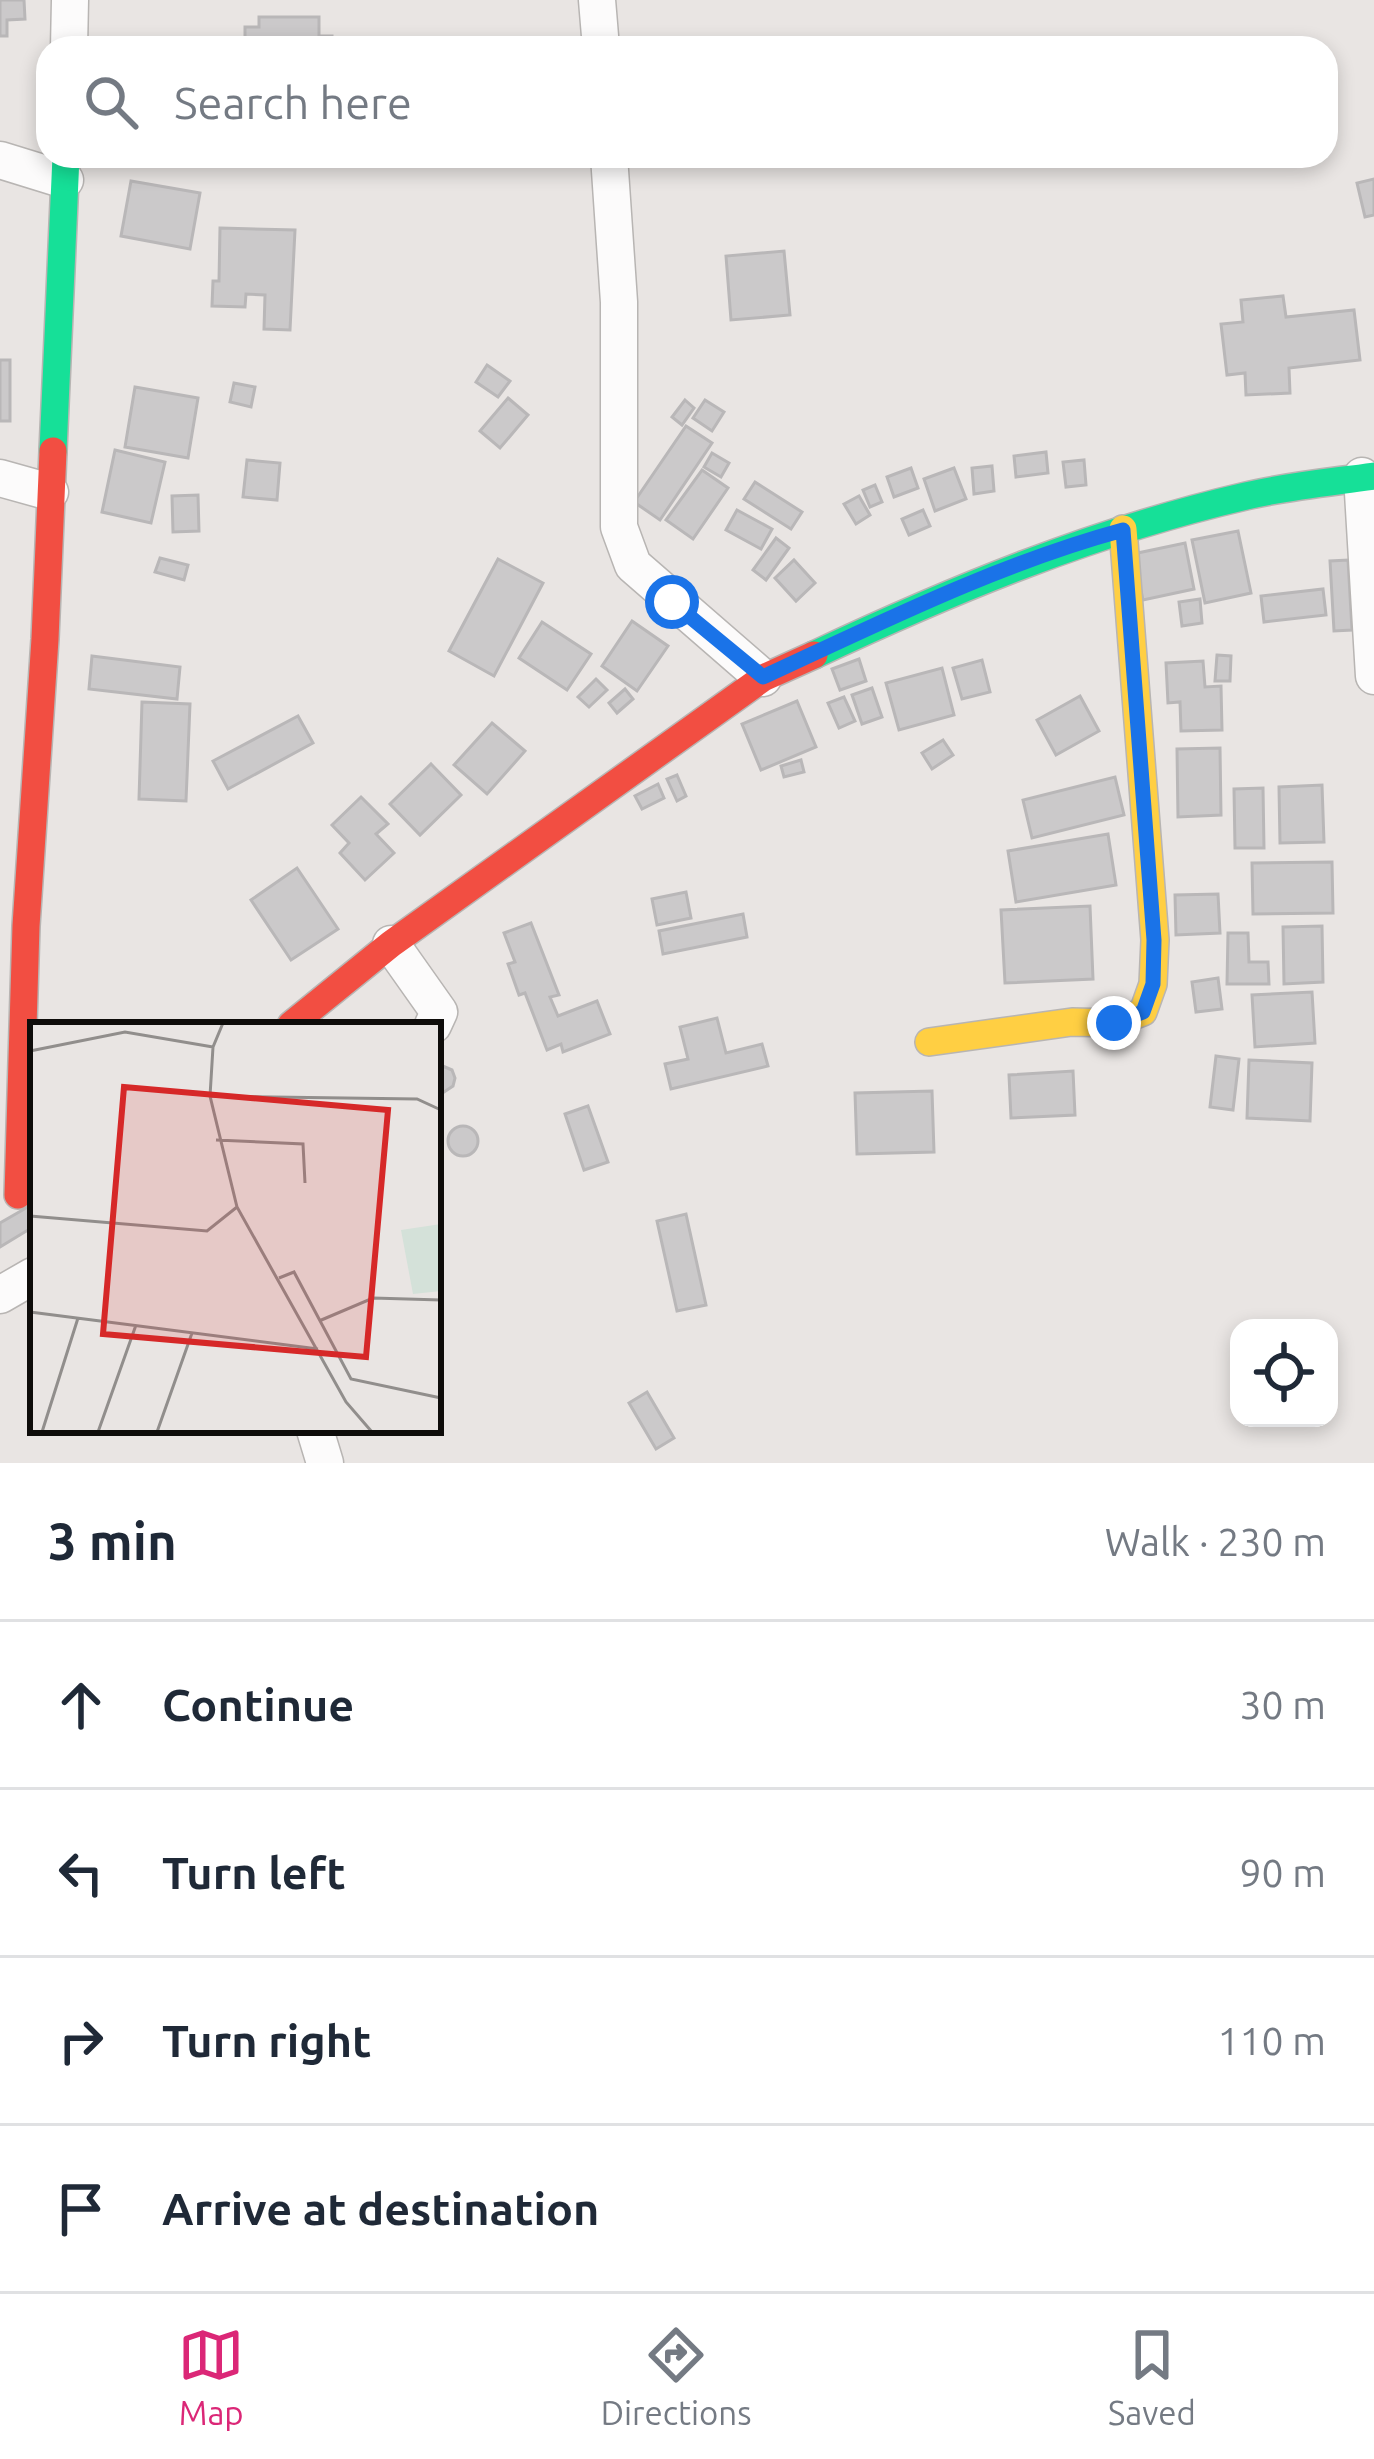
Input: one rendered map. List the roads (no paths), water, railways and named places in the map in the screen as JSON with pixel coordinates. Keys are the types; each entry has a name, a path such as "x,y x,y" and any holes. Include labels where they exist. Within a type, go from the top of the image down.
{"street":[{"path":"69,36 70,0"},
{"path":"596,0 600,36"},
{"path":"0,160 36,164"},
{"path":"17,1195 26,926 45,638 66,168"},
{"path":"610,168 619,302 620,527 633,565 763,677"},
{"path":"295,1022 391,944 763,677 933,598 1092,538 1249,495 1368,476 1374,676"},
{"path":"0,478 50,491"},
{"path":"929,1042 1072,1022 1114,1023 1143,1012 1153,984 1154,940 1123,530"},
{"path":"391,944 440,1012 435,1022"},
{"path":"0,1295 30,1278"},
{"path":"316,1433 325,1463"}]}
